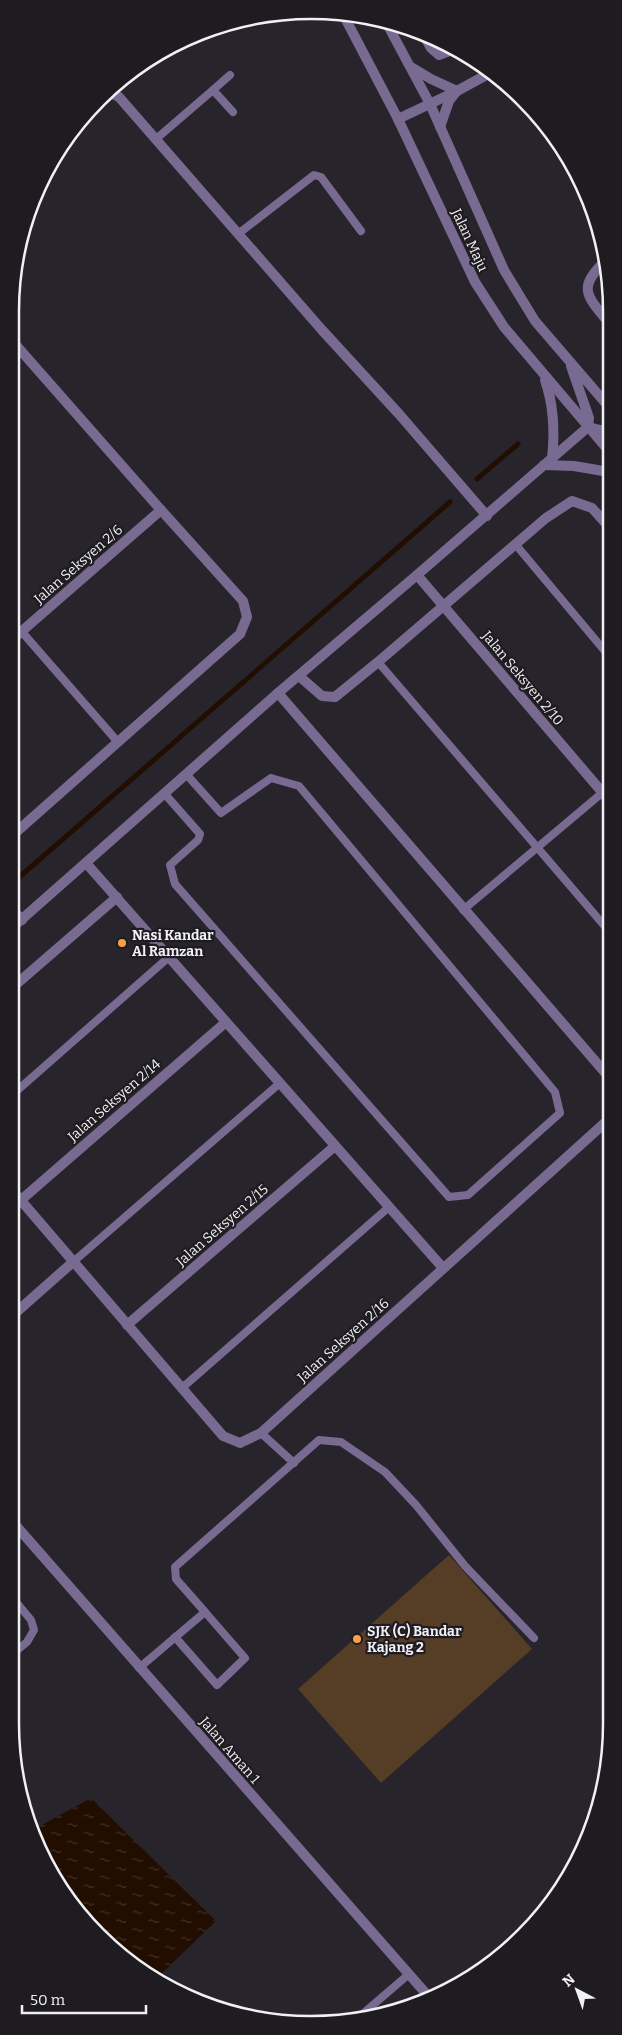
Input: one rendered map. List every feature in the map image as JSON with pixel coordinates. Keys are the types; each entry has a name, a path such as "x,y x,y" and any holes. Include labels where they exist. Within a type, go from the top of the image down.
{"street":[{"name":"Jalan Maju","path":"346,21 398,119 475,282 504,327 603,445"},
{"name":"Jalan Maju","path":"390,30 430,104 509,278 535,321 603,400"},
{"path":"429,44 439,55 446,52"},
{"path":"411,67 431,80 458,91"},
{"path":"398,119 458,91 484,76"},
{"path":"440,127 449,101 458,91"},
{"path":"114,95 119,97 487,516"},
{"path":"600,266 587,283 589,298 603,315"},
{"path":"19,347 243,601 247,618 240,634 19,829"},
{"path":"19,922 278,693 487,516 588,427 589,418 569,360"},
{"path":"543,374 548,390 555,434 548,461"},
{"path":"588,427 603,431"},
{"path":"548,461 603,471"},
{"path":"299,676 322,696 335,697 546,518 572,501 592,508 603,520"},
{"name":"Jalan Seksyen 2/6","path":"19,634 161,510"},
{"name":"Jalan Seksyen 2/10","path":"417,575 603,791"},
{"path":"278,693 603,1070"},
{"path":"86,862 443,1268"},
{"path":"19,982 116,897"},
{"path":"19,917 22,920"},
{"name":"Jalan Seksyen 2/14","path":"20,1200 226,1022"},
{"name":"Jalan Seksyen 2/16","path":"20,1200 223,1436 240,1443 261,1433 603,1124"},
{"name":"Jalan Seksyen 2/15","path":"127,1324 336,1146"},
{"path":"19,1310 73,1262"},
{"name":"Jalan Aman 1","path":"19,1529 426,1993"}],"lane":[{"path":"156,139 230,75"},
{"path":"214,90 233,112"},
{"path":"238,234 314,175 320,177 361,231"},
{"path":"516,545 603,650"},
{"path":"19,636 117,741"},
{"path":"378,662 603,924"},
{"path":"164,793 200,834 198,840 170,865 175,884 449,1197 468,1195 560,1113 555,1092 298,786 271,778 221,813 186,774"},
{"path":"463,910 603,796"},
{"path":"19,1089 169,957"},
{"path":"73,1262 280,1083"},
{"path":"182,1388 389,1207"},
{"path":"261,1433 294,1463"},
{"path":"175,1637 217,1684 245,1658 176,1579 175,1567 319,1440 341,1442 386,1472 399,1485 465,1566 534,1638"},
{"path":"19,1606 31,1620 34,1630 27,1642 19,1649"},
{"path":"139,1668 205,1612"},
{"path":"367,2011 409,1974"}],"shaded area":[{"path":"449,1555 532,1649 381,1783 298,1689"}],"water":[{"path":"91,1798 216,1921 161,1974 118,1944 91,1917 58,1870 38,1827"}],"waterway":[{"path":"477,479 518,444"},
{"path":"19,877 450,502"}],"place":[{"name":"Nasi Kandar Al Ramzan","path":"122,943"},
{"name":"SJK (C) Bandar Kajang 2","path":"357,1639"}]}
